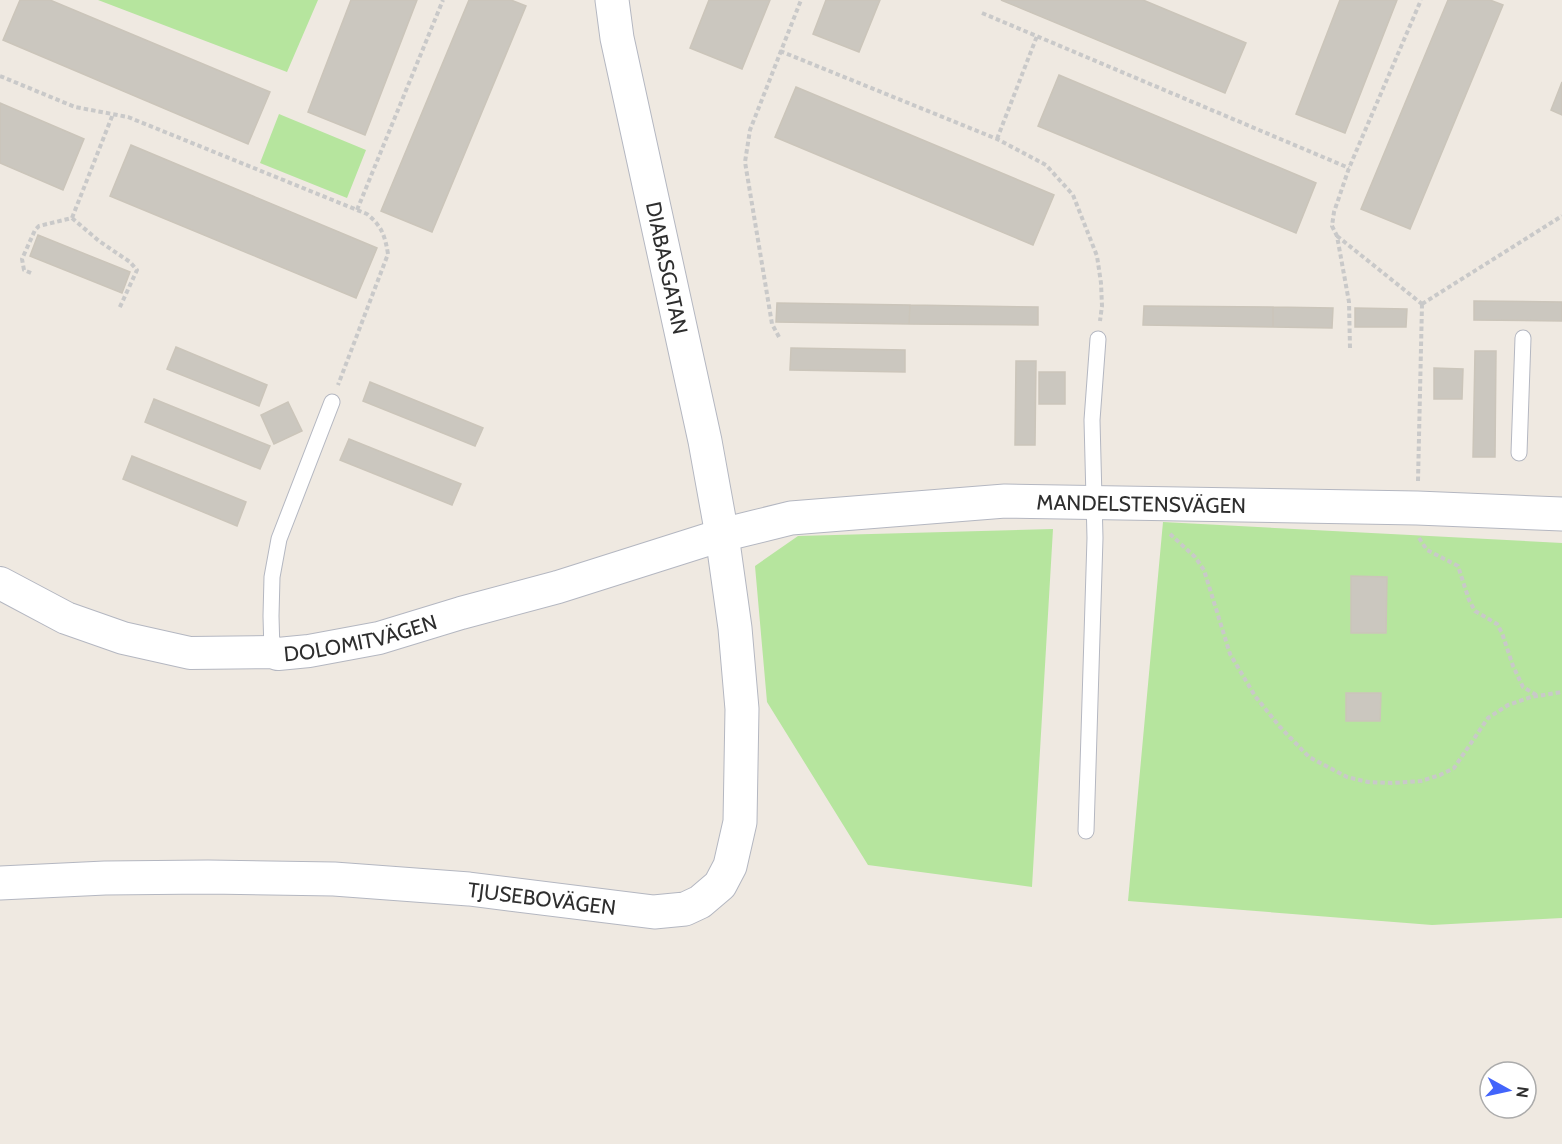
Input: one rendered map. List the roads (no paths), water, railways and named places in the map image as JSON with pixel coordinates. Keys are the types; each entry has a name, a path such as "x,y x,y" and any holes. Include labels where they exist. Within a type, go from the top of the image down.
{"street":[{"name":"DIABASGATAN","path":"612,0 617,38 702,430 722,535"},
{"name":"MANDELSTENSVÄGEN","path":"722,535 791,518 1005,501 1417,508 1562,514"},
{"name":"DOLOMITVÄGEN","path":"0,583 66,618 123,638 190,653 272,652 278,654 309,651 379,638 558,587 722,535"},
{"name":"TJUSEBOVÄGEN","path":"0,883 117,878 333,879 469,890 654,912 685,909 700,902 720,885 730,866 740,822 742,709 735,628 722,535"}],"lane":[{"path":"1519,453 1523,338"},
{"path":"1086,831 1095,538 1092,420 1098,339"},
{"path":"272,652 272,577 279,538 332,402"}]}
